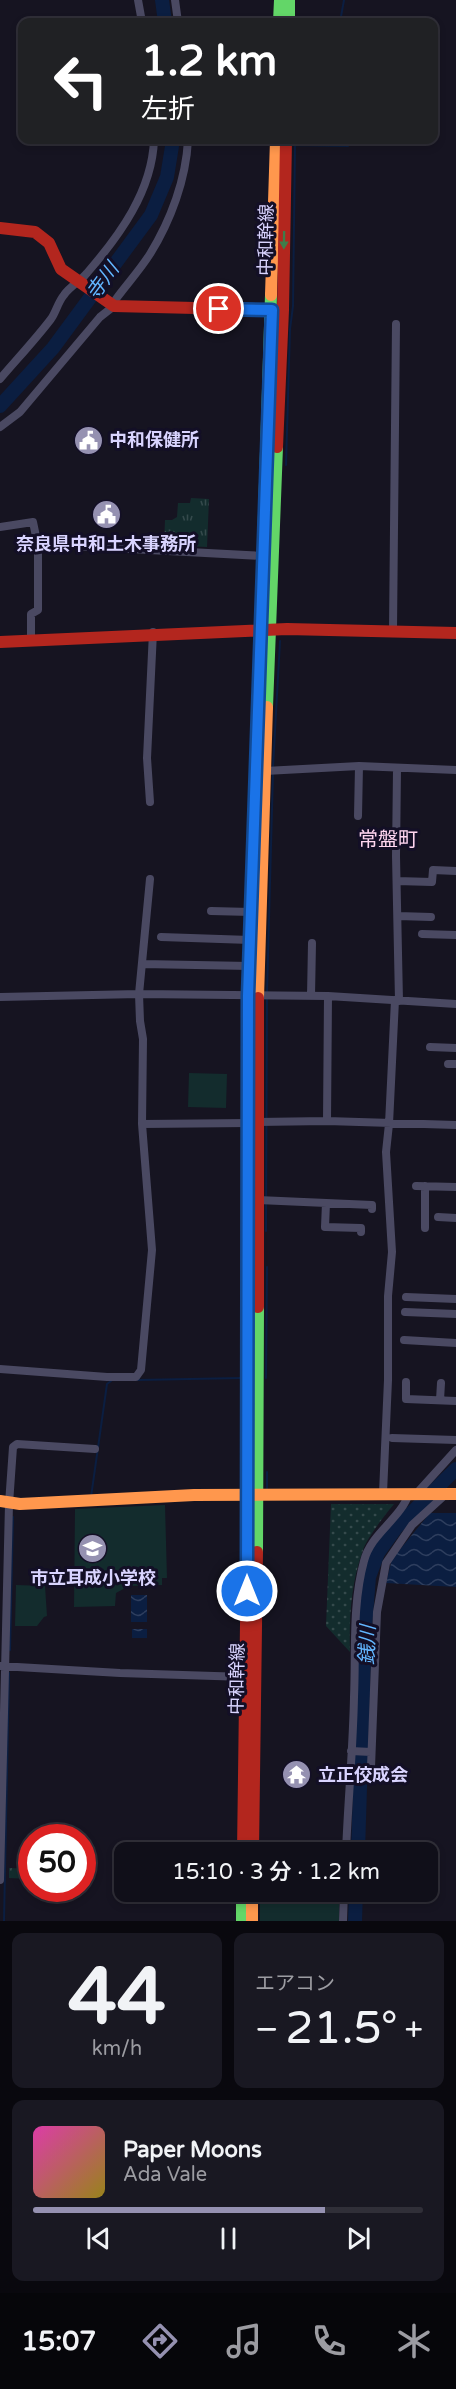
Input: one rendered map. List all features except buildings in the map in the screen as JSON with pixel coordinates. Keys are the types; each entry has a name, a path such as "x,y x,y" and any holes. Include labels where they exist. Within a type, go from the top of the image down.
{"main road":[{"path":"279,0 279,18"},
{"path":"289,0 289,18"},
{"name":"中和幹線","path":"260,996 250,966 250,940 266,630 277,310 276,144"},
{"name":"中和幹線","path":"253,1842 253,1494 260,996 271,771 263,556 286,144"},
{"path":"0,228 35,232 49,243 61,269 110,304 277,310"},
{"path":"0,642 153,632 393,630 456,633"},
{"name":"中和幹線","path":"243,1842 246,1677 264,1200 260,1123"},
{"path":"4,1502 253,1494 447,1494"},
{"path":"242,1921 243,1902"},
{"path":"252,1902 252,1921"}],"street":[{"path":"138,0 141,18"},
{"path":"175,0 177,18"},
{"path":"0,379 52,318 64,295 101,257 140,196 151,170 154,144"},
{"path":"0,427 20,412 116,299 150,254 172,211 187,161 188,144"},
{"path":"393,630 396,324"},
{"path":"0,527 33,522 37,544 38,610 31,614 31,640"},
{"path":"37,544 263,556"},
{"path":"150,802 147,758 153,632"},
{"path":"271,771 359,766 456,770"},
{"path":"358,816 359,766"},
{"path":"383,1493 388,1380 388,1296 392,1252 386,1152 398,1001 397,769"},
{"path":"397,881 432,882 433,870 456,871"},
{"path":"0,1369 107,1377 136,1377 141,1370 152,1250 142,1124 143,1039 139,994 150,879"},
{"path":"211,911 251,912"},
{"path":"398,916 431,917"},
{"path":"422,934 456,935"},
{"path":"160,937 250,940"},
{"path":"311,996 312,943"},
{"path":"142,964 250,966"},
{"path":"0,997 139,994 328,996 456,1004"},
{"path":"327,1121 328,996"},
{"path":"430,1047 456,1048"},
{"path":"142,1124 327,1121 456,1125"},
{"path":"425,1228 420,1186 456,1187"},
{"path":"264,1200 372,1205 372,1209"},
{"path":"326,1203 325,1227 361,1228 361,1232"},
{"path":"438,1217 456,1218"},
{"path":"406,1297 456,1299"},
{"path":"405,1312 456,1314"},
{"path":"404,1340 456,1343"},
{"path":"406,1382 406,1399 456,1401"},
{"path":"440,1400 441,1383"},
{"path":"392,1438 456,1440"},
{"path":"0,1880 4,1502 13,1446 17,1444 95,1449"},
{"path":"347,1842 353,1751 355,1606 363,1562 366,1552 378,1534 456,1450"},
{"path":"371,1767 378,1608 386,1563 412,1525 447,1494"},
{"path":"3,1666 246,1677"},
{"path":"353,1751 370,1752"},
{"path":"343,1921 344,1902"}],"green space":[{"path":"191,498 209,499 207,547 164,545 165,520 177,517 178,503 190,503"},
{"path":"189,1073 227,1074 226,1108 188,1107"},
{"path":"331,1504 394,1504 368,1539 359,1562 352,1600 350,1652 326,1626"},
{"path":"165,1505 167,1578 162,1578 162,1585 129,1586 116,1593 115,1606 74,1607 75,1509"},
{"path":"16,1585 45,1586 47,1616 37,1626 15,1626"},
{"path":"9,1868 18,1868 18,1878 9,1878"},
{"path":"260,1902 339,1902 339,1921 260,1921"}],"water":[{"path":"430,1513 456,1513 456,1587 386,1583 392,1559"},
{"path":"131,1595 147,1595 147,1622 131,1622"},
{"path":"132,1629 147,1629 147,1638 132,1638"}],"waterway":[{"name":"寺川","path":"162,0 164,18"},
{"path":"341,18 344,0"},
{"name":"寺川","path":"0,406 53,348 151,215 167,177 172,144"},
{"path":"286,465 290,329 293,306 295,145 348,146 348,144"},
{"path":"273,767 280,641"},
{"path":"267,992 273,773"},
{"path":"266,1231 267,997"},
{"path":"266,1378 267,1267"},
{"path":"138,1380 241,1378"},
{"path":"91,1497 107,1384 111,1381"},
{"name":"銭川","path":"358,1842 365,1628 369,1577 378,1553 396,1528 456,1469"},
{"path":"267,1472 267,1489"},
{"path":"10,1650 13,1517"},
{"path":"4,1921 9,1673"},
{"name":"銭川","path":"355,1921 356,1902"}],"traffic: fast":[{"path":"279,18 280,0"},
{"path":"289,0 289,18"},
{"path":"263,545 271,295"},
{"path":"267,707 277,447"},
{"path":"257,1552 258,1307"},
{"path":"242,1902 242,1921"}],"traffic: slow":[{"path":"271,295 276,144"},
{"path":"258,998 267,707"},
{"path":"247,1548 248,1301"},
{"path":"0,1501 20,1504 194,1495 456,1494"},
{"path":"252,1902 252,1921"}],"traffic: jam":[{"path":"277,447 283,310 286,144"},
{"path":"0,228 35,232 49,243 61,269 114,306 279,310"},
{"path":"255,807 263,545"},
{"path":"0,642 287,629 456,633"},
{"path":"248,1301 248,1004 252,894"},
{"path":"258,998 258,1307"},
{"path":"243,1842 247,1548"},
{"path":"253,1842 257,1552"}],"place":[{"name":"中和保健所","path":"88,440"},
{"name":"奈良県中和土木事務所","path":"106,515"},
{"name":"市立耳成小学校","path":"93,1549"},
{"name":"立正佼成会","path":"297,1775"}],"district":[{"name":"常盤町","path":"388,839"}],"route":[{"path":"219,309 272,310 248,996 247,1591"}]}
